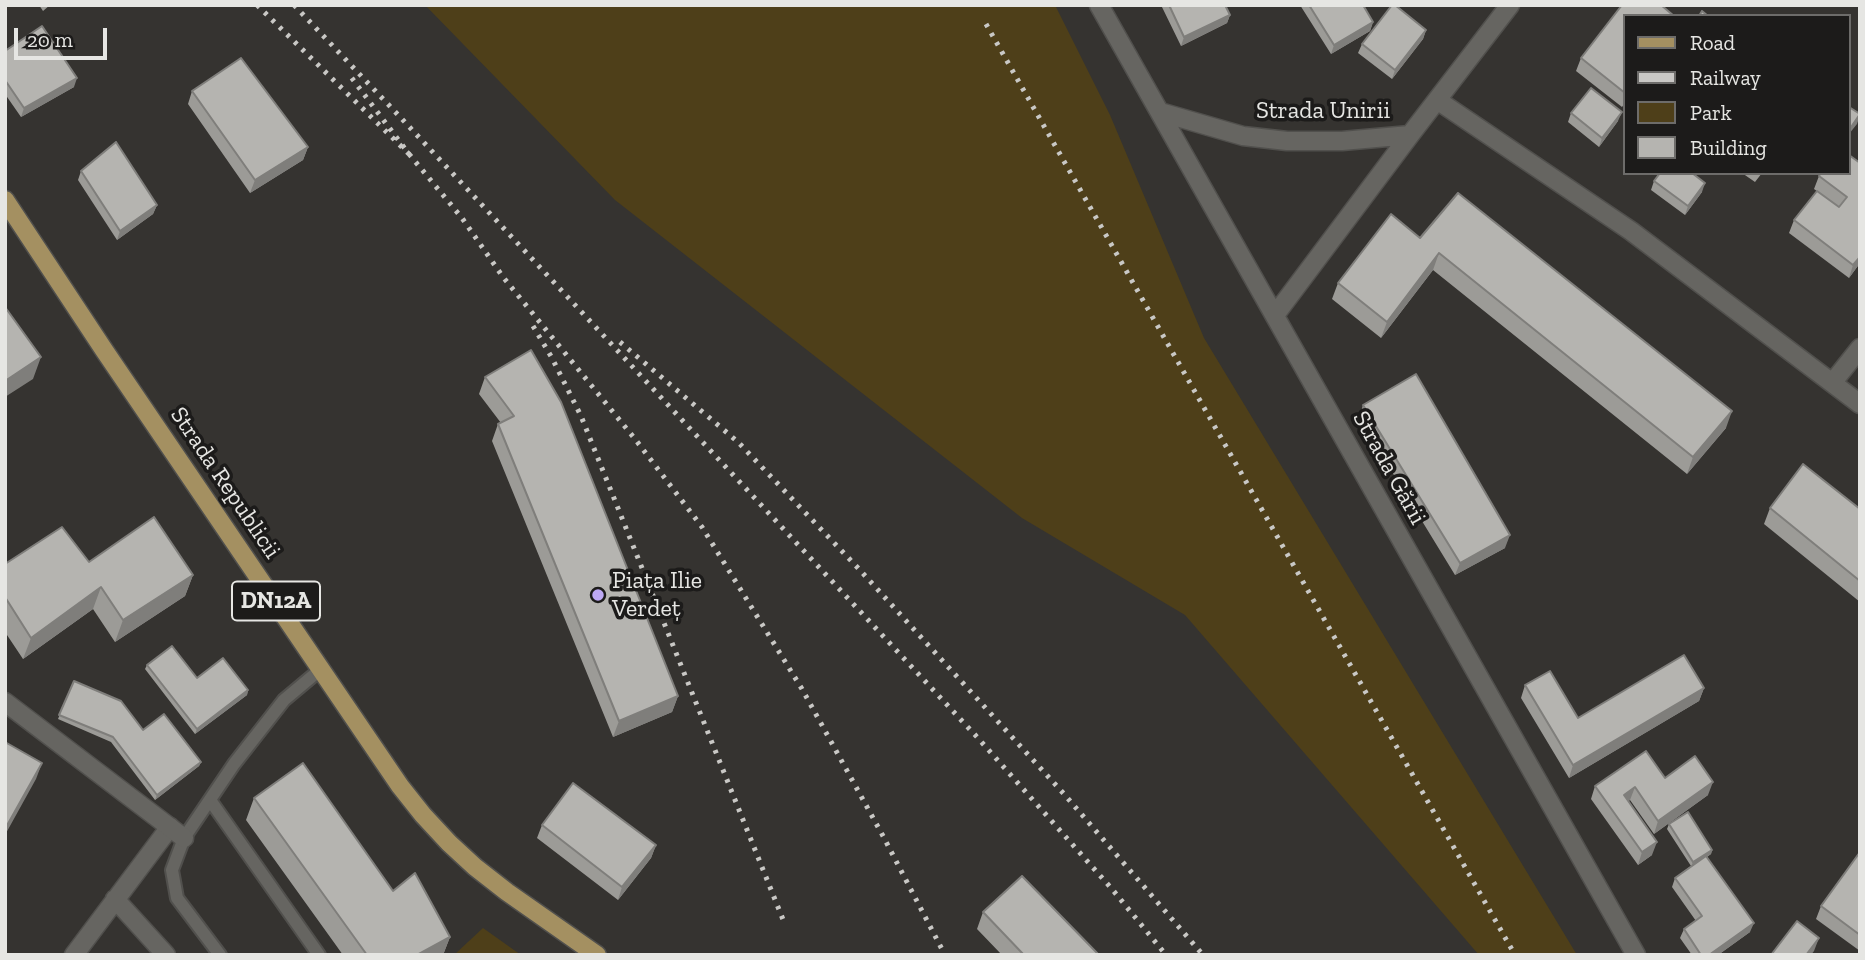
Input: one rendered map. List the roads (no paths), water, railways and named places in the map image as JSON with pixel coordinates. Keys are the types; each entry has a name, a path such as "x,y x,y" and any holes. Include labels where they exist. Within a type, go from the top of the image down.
{"main road":[{"name":"Strada Republicii","path":"5,200 400,786 449,843 507,892 597,955"}],"street":[{"name":"Strada Gării","path":"1099,5 1636,955"},
{"name":"Strada Unirii","path":"1160,112 1243,136 1287,141 1342,141 1410,135 1510,5"},
{"path":"1437,100 1631,231 1860,404"},
{"path":"1275,316 1410,135"},
{"path":"1833,382 1860,348"},
{"path":"5,702 177,832 115,900 74,955"},
{"path":"115,900 166,955"}],"lane":[{"path":"220,955 177,898 172,870 177,832 210,800 234,764 284,700 321,669"},
{"path":"210,800 319,955"}],"railway":[{"path":"257,5 409,154 348,73"},
{"path":"294,5 977,737 1112,889 1166,955"},
{"path":"986,24 1515,955"},
{"path":"409,154 462,218 503,277 635,439 702,527 802,689 945,955"},
{"path":"533,326 581,416 784,922"},
{"path":"620,342 738,442 858,568 1064,794 1203,955"}],"place":[{"name":"Piața Ilie Verdeț","path":"598,595"}]}
